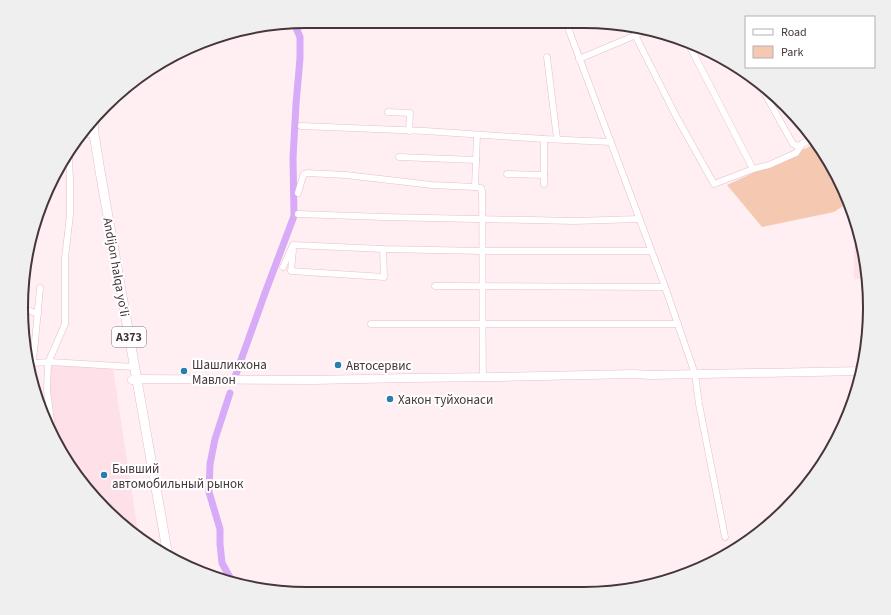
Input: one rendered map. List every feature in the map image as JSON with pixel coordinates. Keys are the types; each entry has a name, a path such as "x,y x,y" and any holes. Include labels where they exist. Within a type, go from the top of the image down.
{"highway":[{"name":"Andijon halqa yo‘li","path":"94,127 131,366"},
{"name":"Andijon halqa yo‘li","path":"87,136 167,549"},
{"name":"Andijon halqa yo‘li","path":"134,380 161,545"}],"main road":[{"path":"134,380 484,378 633,374 652,375 855,371"}],"street":[{"path":"568,28 665,287 695,374 698,404 725,537"},
{"path":"579,59 639,33"},
{"path":"635,35 676,116 714,184 753,169 769,165 796,153 802,144"},
{"path":"691,50 753,169"},
{"path":"547,57 557,140"},
{"path":"766,95 793,144 797,146 808,141"},
{"path":"388,112 410,113 409,131"},
{"path":"301,126 611,142"},
{"path":"475,187 477,135"},
{"path":"544,139 544,184"},
{"path":"399,157 476,160"},
{"path":"48,411 48,363 65,324 65,258 70,215 69,162"},
{"path":"298,193 303,176 307,173 346,175 432,185 481,188 484,378"},
{"path":"506,174 544,175"},
{"path":"298,214 574,222 639,219"},
{"path":"293,246 483,251 651,251"},
{"path":"293,246 291,272 384,277 384,249"},
{"path":"283,267 293,246"},
{"path":"435,286 665,287"},
{"path":"32,358 40,288"},
{"path":"28,310 38,314"},
{"path":"371,324 678,324"},
{"path":"34,366 48,363 131,366"}],"shaded area":[{"path":"854,246 856,246 858,253 861,279 854,279"},
{"name":"Бывший автомобильный рынок","path":"49,366 113,369 138,529 123,518 97,492 65,447 51,419 47,395"}],"green space":[{"path":"811,146 826,168 844,206 834,212 762,227 727,185"}],"waterway":[{"path":"235,377 294,216 293,158 300,58 300,37 296,29"},
{"path":"229,575 222,563 220,529 209,492 210,464 215,439 230,393"}],"place":[{"name":"Автосервис","path":"338,365"},
{"name":"Шашликхона Мавлон","path":"184,371"},
{"name":"Хакон туйхонаси","path":"390,399"},
{"name":"Бывший автомобильный рынок","path":"104,475"}]}
